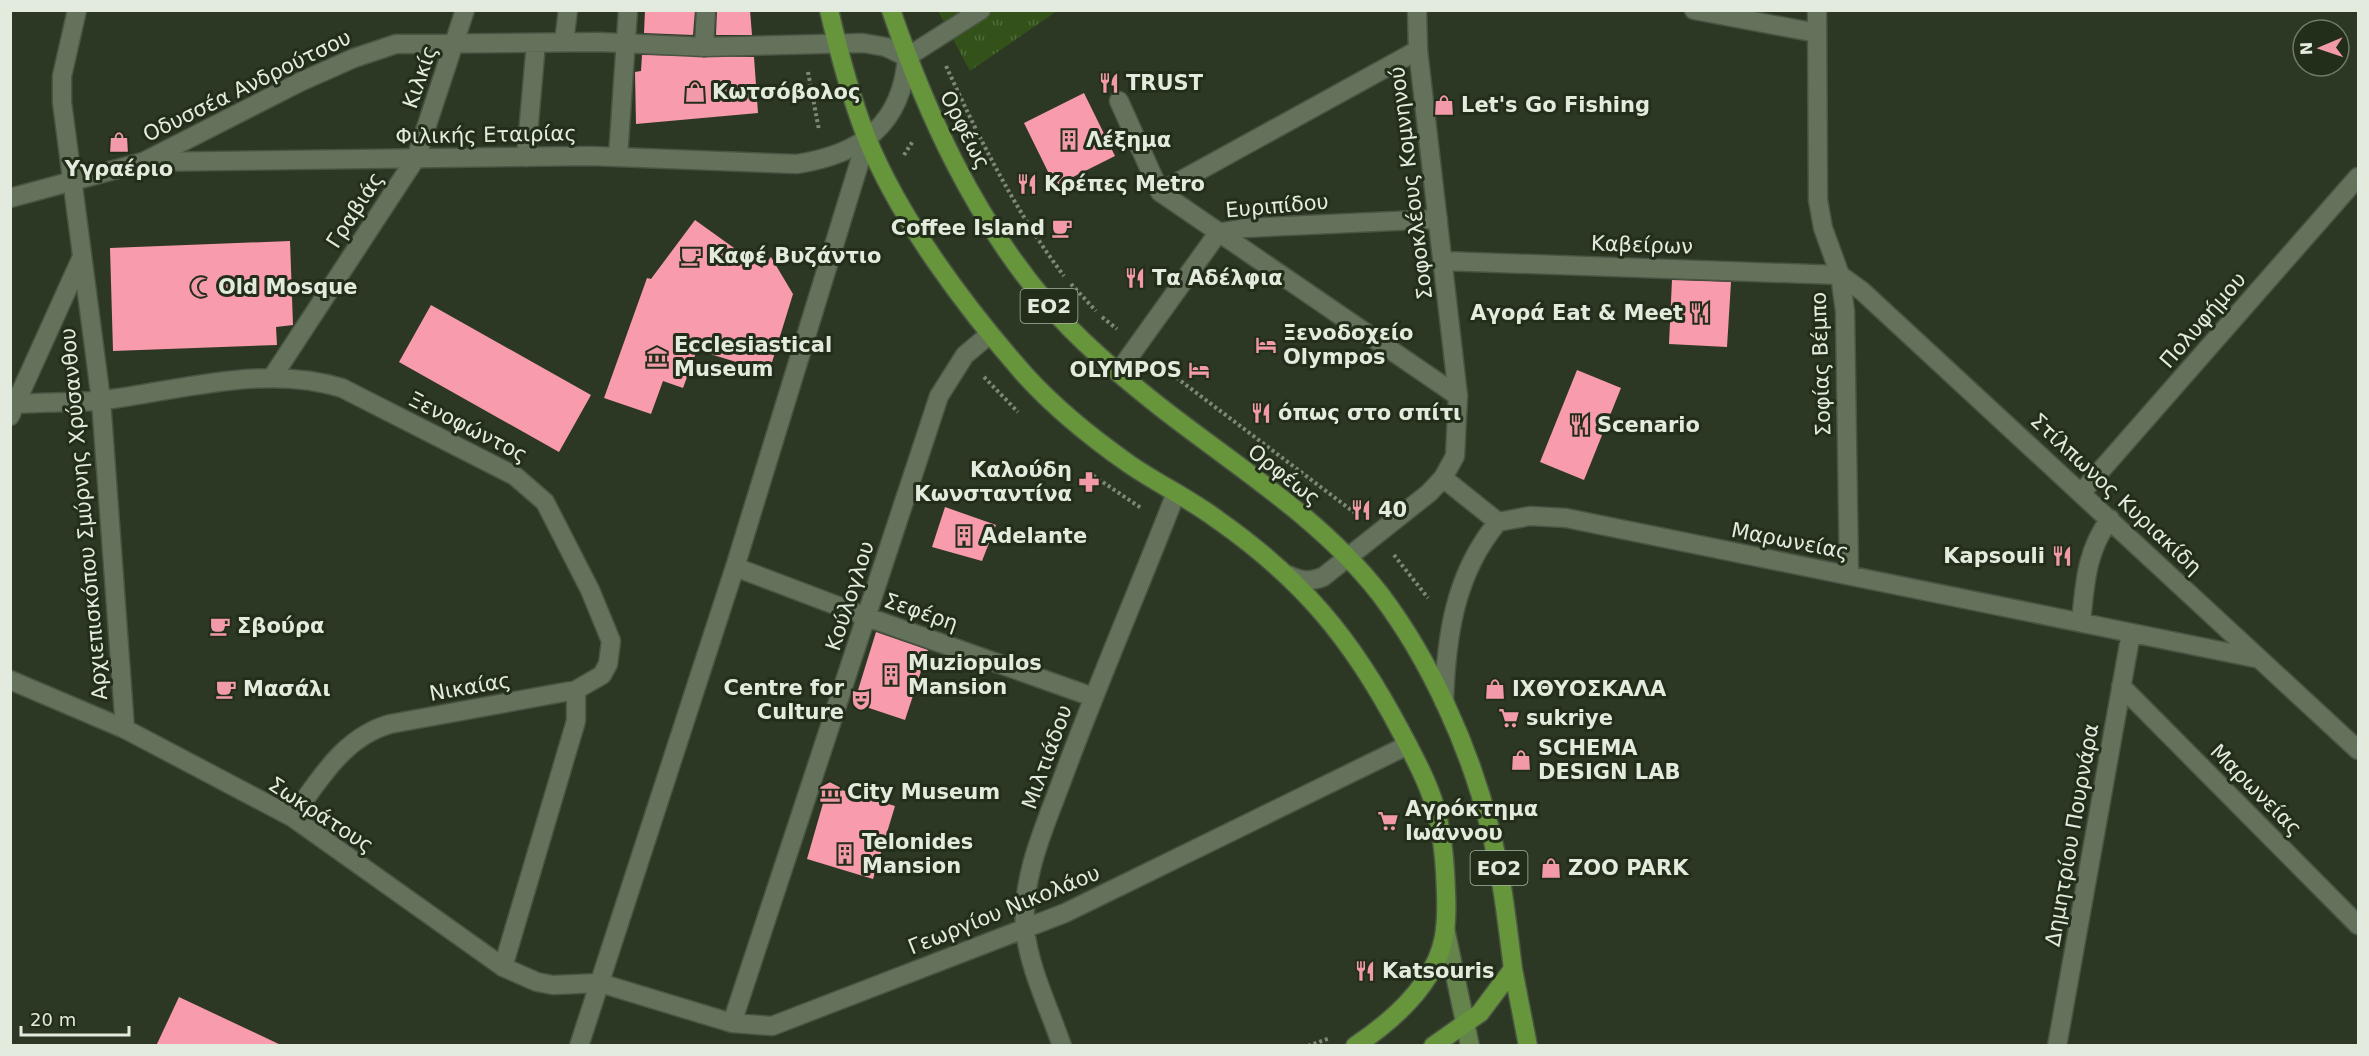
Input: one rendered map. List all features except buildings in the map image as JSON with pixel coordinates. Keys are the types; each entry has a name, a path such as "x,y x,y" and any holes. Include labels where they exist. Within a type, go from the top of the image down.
{"main road":[{"name":"ΕΟ2","path":"829,10 849,89 867,138 887,180 922,238 990,334 1027,377 1062,411 1130,465 1217,519 1288,574 1325,612 1354,653 1383,697 1422,769 1437,808 1444,852 1445,928 1437,958 1417,990 1392,1018 1355,1046"},
{"name":"Ορφέως","path":"891,10 907,57 944,144 1012,260 1048,304 1156,404 1314,527 1349,558 1403,626 1444,702 1477,785 1490,827 1528,1046"},
{"path":"1445,928 1470,1046"},
{"path":"1433,1046 1466,1025 1485,1007 1513,969"}],"street":[{"name":"Αρχιεπισκόπου Σμύρνης Χρύσανθου","path":"77,10 62,76 62,102 101,400 125,729"},
{"name":"Κιλκίς","path":"416,158 456,43 465,10"},
{"path":"564,42 568,10"},
{"path":"618,157 628,10"},
{"path":"704,47 706,10"},
{"path":"907,57 981,10"},
{"name":"Σοφοκλέους Κομνηνού","path":"1288,574 1299,580 1312,581 1323,578 1443,478 1455,456 1458,396 1418,50 1417,10"},
{"path":"1694,10 1817,33"},
{"name":"Σοφίας Βέμπο","path":"1817,10 1818,200 1823,228 1840,275 1845,311 1849,575"},
{"name":"Οδυσσέα Ανδρούτσου","path":"143,162 354,58 396,44 599,42 624,45 704,47 837,43 886,47 907,57"},
{"path":"526,157 536,43"},
{"path":"1160,192 1418,50"},
{"name":"Φιλικής Εταιρίας","path":"10,198 143,162 618,157 797,164 845,153 884,123 898,103 905,81 907,57"},
{"path":"1119,101 1160,192 1458,396"},
{"path":"579,1046 735,567 867,138"},
{"name":"Γραβιάς","path":"273,376 416,158"},
{"name":"Πολυφήμου","path":"2081,493 2358,177"},
{"name":"Ευριπίδου","path":"1119,371 1218,233 1245,228 1438,219"},
{"path":"14,410 81,259"},
{"name":"Καβείρων","path":"1443,261 1840,275"},
{"name":"Στίλπωνος Κυριακίδη","path":"1840,275 1862,291 2357,745"},
{"name":"Κούλογλου","path":"732,1023 939,396 965,355 990,334"},
{"path":"14,410 273,376"},
{"name":"Ξενοφώντος","path":"273,376 342,388 526,483 552,513 590,590"},
{"path":"1443,478 1498,522 1482,541 1468,566 1458,596 1445,663 1444,702"},
{"name":"Μιλτιάδου","path":"1062,1046 1035,971 1025,929 1026,903 1033,860 1093,697 1176,493"},
{"name":"Μαρωνείας","path":"1498,522 1530,516 1566,518 2260,658"},
{"path":"2081,622 2086,569 2094,544 2110,519"},
{"name":"Σεφέρη","path":"735,567 867,617 1093,697"},
{"name":"Νικαίας","path":"292,818 348,746 367,732 390,724 576,690 602,675 612,653 608,629 590,590"},
{"name":"Δημητρίου Πουρνάρα","path":"2057,1046 2131,633"},
{"name":"Σωκράτους","path":"10,680 125,729 292,818 503,967 545,984 600,982"},
{"name":"Μαρωνείας","path":"2121,686 2358,925"},
{"path":"503,967 576,722 576,690"},
{"name":"Γεωργίου Νικολάου","path":"600,982 732,1023 762,1027 782,1023 1093,901 1408,745"}],"path":[{"path":"1308,1046 1337,1035"}],"green space":[{"path":"938,11 1057,11 970,71"}],"place":[{"name":"TRUST","path":"1109,83"},
{"name":"Κωτσόβολος","path":"695,92"},
{"name":"Let's Go Fishing","path":"1444,105"},
{"name":"Λέξημα","path":"1069,140"},
{"name":"Υγραέριο","path":"119,142"},
{"name":"Κρέπες Metro","path":"1027,184"},
{"name":"Coffee Island","path":"1062,228"},
{"name":"Καφέ Βυζάντιο","path":"691,256"},
{"name":"Τα Αδέλφια","path":"1135,278"},
{"name":"Old Mosque","path":"201,287"},
{"name":"Αγορά Eat & Meet","path":"1700,313"},
{"name":"Ξενοδοχείο Olympos","path":"1266,345"},
{"name":"Ecclesiastical Museum","path":"657,357"},
{"name":"OLYMPOS","path":"1199,370"},
{"name":"όπως στο σπίτι","path":"1261,413"},
{"name":"Scenario","path":"1580,425"},
{"name":"Καλούδη Κωνσταντίνα","path":"1089,482"},
{"name":"40","path":"1361,510"},
{"name":"Adelante","path":"964,536"},
{"name":"Κapsouli","path":"2062,556"},
{"name":"Σβούρα","path":"220,626"},
{"name":"Muziopulos Mansion","path":"891,675"},
{"name":"Μασάλι","path":"226,689"},
{"name":"ΙΧΘΥΟΣΚΑΛΑ","path":"1495,689"},
{"name":"Centre for Culture","path":"861,700"},
{"name":"sukriye","path":"1509,718"},
{"name":"SCHEMA DESIGN LAB","path":"1521,760"},
{"name":"City Museum","path":"830,792"},
{"name":"Αγρόκτημα Ιωάννου","path":"1388,821"},
{"name":"Telonides Mansion","path":"845,854"},
{"name":"ZOO PARK","path":"1551,868"},
{"name":"Katsouris","path":"1365,971"}]}
